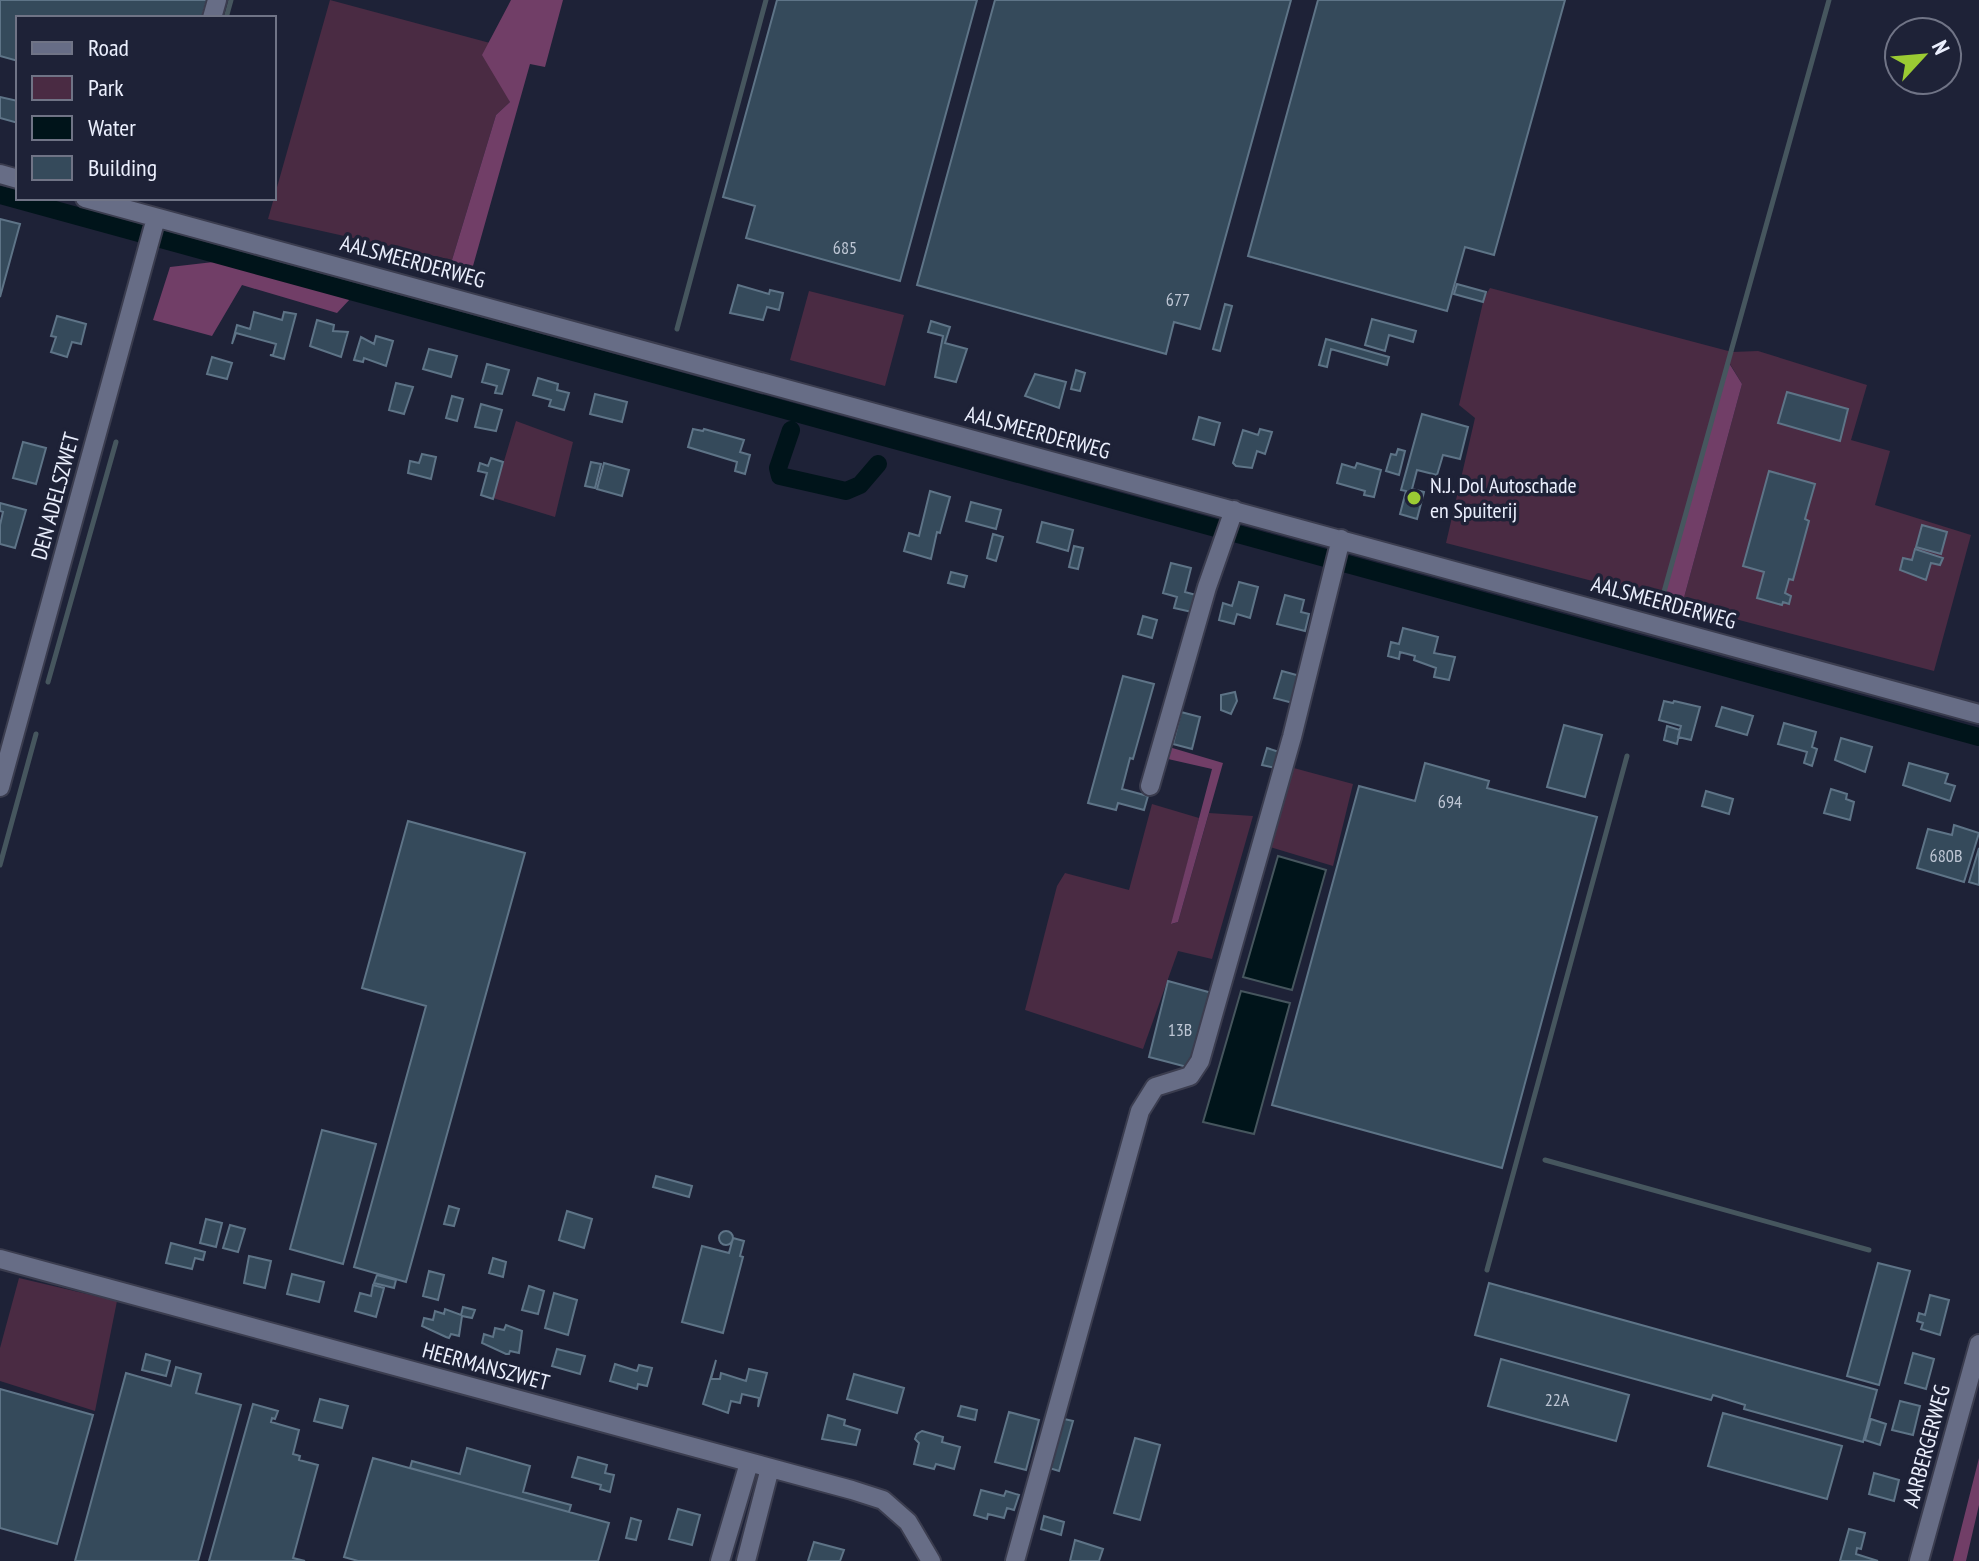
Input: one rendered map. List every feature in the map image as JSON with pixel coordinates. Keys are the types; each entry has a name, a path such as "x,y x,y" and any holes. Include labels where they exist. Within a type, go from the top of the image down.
{"street":[{"name":"AALSMEERDERWEG","path":"90,200 151,222 1230,525 1339,544 1979,714"},
{"name":"DEN ADELSZWET","path":"0,787 151,222"},
{"path":"1150,786 1207,587 1230,525"},
{"path":"1015,1561 1140,1111 1155,1087 1190,1076 1200,1061 1292,737 1339,544"},
{"name":"HEERMANSZWET","path":"0,1259 883,1500 908,1522 931,1561"},
{"name":"AARBERGERWEG","path":"1919,1561 1979,1344"},
{"path":"720,1561 749,1463"},
{"path":"746,1561 770,1468"}],"green space":[{"path":"330,0 490,43 510,102 496,115 452,260 268,219 273,200 276,200 276,191"},
{"path":"1490,288 1732,352 1758,351 1867,385 1851,440 1890,451 1875,505 1971,535 1934,671 1682,605 1742,384 1730,364 1662,599 1446,543 1475,418 1459,405 1484,298"},
{"path":"809,291 904,315 885,386 790,360"},
{"path":"516,421 573,442 555,517 493,498"},
{"path":"1290,767 1353,784 1333,866 1267,846"},
{"path":"1152,804 1199,818 1172,924 1178,922 1209,813 1253,816 1212,959 1178,951 1143,1049 1025,1010 1057,886 1065,873 1129,890"},
{"path":"19,1278 117,1301 95,1411 0,1381 0,1348"}],"shaded area":[{"path":"511,0 563,0 545,67 530,64 471,273 452,260 496,115 510,102 482,55"},
{"path":"222,261 351,298 337,313 242,285 212,336 153,320 170,267"},
{"path":"1729,363 1742,384 1682,605 1662,599"},
{"path":"1169,747 1223,763 1178,922 1171,924 1212,769 1168,759"},
{"path":"1979,1458 1979,1505 1966,1561 1953,1561"}],"water":[{"path":"1278,856 1326,870 1292,990 1243,977"},
{"path":"1241,991 1290,1003 1254,1134 1203,1122"}],"building":[{"path":"0,0 207,0 203,16 16,16 16,60 0,56"},
{"path":"777,0 977,0 900,281 746,238 755,206 723,197"},
{"path":"995,0 1291,0 1200,329 1174,322 1166,354 917,285"},
{"path":"1318,0 1565,0 1494,255 1465,247 1447,311 1248,256"},
{"path":"0,97 16,101 16,122 0,118"},
{"path":"0,219 20,224 0,297"},
{"path":"1457,284 1486,292 1483,302 1454,294"},
{"path":"738,285 769,294 770,290 783,293 779,310 767,307 763,320 730,313"},
{"path":"1225,304 1232,306 1220,351 1213,349"},
{"path":"254,312 282,320 284,312 296,314 284,359 270,355 273,355 276,344 236,333 232,344 237,325 250,329"},
{"path":"57,316 86,324 81,344 72,342 67,357 51,352 56,337 51,336"},
{"path":"1372,319 1416,331 1413,342 1389,335 1385,351 1365,345"},
{"path":"317,320 334,325 333,331 348,332 341,357 310,346"},
{"path":"931,321 950,327 945,343 967,349 956,382 935,377 943,336 928,332"},
{"path":"376,336 393,341 386,366 364,358 363,362 354,360 361,337 374,344"},
{"path":"1326,339 1389,357 1387,365 1331,349 1327,367 1319,365"},
{"path":"429,349 457,356 451,377 423,369"},
{"path":"212,357 232,363 227,379 207,374"},
{"path":"487,364 509,370 502,394 495,393 497,386 482,382"},
{"path":"1076,370 1085,373 1080,391 1071,389"},
{"path":"1035,374 1066,382 1059,408 1025,396"},
{"path":"538,378 558,384 557,390 569,393 564,410 549,406 551,400 533,395"},
{"path":"396,383 413,387 404,414 389,410"},
{"path":"1787,392 1848,409 1840,441 1778,423"},
{"path":"595,394 627,402 622,422 590,414"},
{"path":"452,396 463,399 457,421 446,418"},
{"path":"481,404 502,410 496,431 475,427"},
{"path":"1422,414 1468,427 1460,459 1443,455 1437,475 1417,470 1412,489 1424,492 1417,519 1400,514 1406,491 1401,490"},
{"path":"1199,417 1220,423 1214,445 1193,439"},
{"path":"693,429 744,440 740,452 750,455 745,474 735,471 737,462 688,447"},
{"path":"1260,429 1272,432 1265,454 1257,451 1252,468 1236,466 1233,463 1243,430 1258,435"},
{"path":"23,442 46,448 36,484 13,478"},
{"path":"1398,449 1405,451 1399,475 1386,471 1391,454 1396,455"},
{"path":"422,454 436,457 431,479 408,473 410,461 419,463"},
{"path":"491,458 503,462 493,499 481,495 487,473 478,471 480,463 488,466"},
{"path":"591,462 601,464 595,488 585,486"},
{"path":"604,463 629,470 622,496 597,489"},
{"path":"1357,463 1381,470 1374,497 1364,495 1365,491 1337,483 1342,464 1355,468"},
{"path":"1769,471 1815,484 1805,519 1809,521 1793,580 1789,579 1785,593 1791,596 1789,604 1783,602 1782,605 1757,598 1764,572 1743,566"},
{"path":"930,491 950,497 931,559 904,551 909,533 919,536"},
{"path":"971,502 1001,510 996,529 966,521"},
{"path":"0,503 26,510 15,548 0,544 3,512 0,511"},
{"path":"1042,522 1073,530 1068,551 1037,542"},
{"path":"1922,525 1947,532 1941,554 1916,547"},
{"path":"993,534 1003,537 996,561 987,558"},
{"path":"1074,546 1083,548 1078,569 1069,567"},
{"path":"1915,549 1943,558 1940,565 1931,563 1926,580 1900,570 1903,558 1912,560"},
{"path":"1171,563 1191,568 1185,592 1196,595 1192,612 1174,608 1177,597 1163,593"},
{"path":"951,572 967,576 964,587 948,583"},
{"path":"1239,582 1258,587 1250,618 1237,614 1234,624 1219,620 1223,603 1232,606"},
{"path":"1285,595 1304,600 1301,612 1309,614 1305,631 1277,624"},
{"path":"1143,616 1157,620 1152,638 1138,634"},
{"path":"1403,628 1438,637 1434,653 1455,657 1449,680 1434,677 1436,668 1414,660 1415,656 1400,652 1399,659 1388,656 1391,642 1399,644"},
{"path":"1282,671 1300,676 1293,703 1274,698"},
{"path":"1123,676 1154,684 1122,789 1148,796 1144,810 1118,803 1116,810 1088,803"},
{"path":"1235,692 1237,701 1231,714 1221,710 1221,695"},
{"path":"1664,701 1700,707 1691,740 1678,737 1681,726 1659,720"},
{"path":"1722,707 1753,716 1747,735 1716,726"},
{"path":"1181,712 1200,717 1192,749 1173,744"},
{"path":"1784,723 1816,732 1812,747 1817,749 1812,766 1804,763 1807,752 1778,744"},
{"path":"1564,725 1602,735 1585,797 1547,787"},
{"path":"1667,726 1680,730 1677,744 1664,740"},
{"path":"1841,738 1872,747 1865,772 1835,760"},
{"path":"1267,748 1279,752 1275,768 1262,765"},
{"path":"1425,763 1489,781 1487,788 1597,817 1502,1168 1272,1105 1359,786 1415,801"},
{"path":"1909,763 1948,774 1945,783 1955,786 1950,801 1903,785"},
{"path":"1831,789 1847,794 1846,799 1854,802 1850,820 1824,813"},
{"path":"1706,791 1733,799 1729,814 1702,806"},
{"path":"408,821 525,853 406,1282 354,1267 426,1006 362,988"},
{"path":"1954,825 1979,833 1964,882 1917,868 1928,829 1952,835"},
{"path":"1979,848 1979,885 1969,882"},
{"path":"1168,981 1212,993 1191,1068 1149,1057"},
{"path":"322,1130 376,1144 343,1264 290,1249"},
{"path":"656,1176 692,1186 689,1197 653,1187"},
{"path":"449,1206 459,1209 454,1226 444,1224"},
{"path":"567,1211 592,1219 584,1248 559,1240"},
{"path":"206,1219 222,1223 216,1247 200,1243"},
{"path":"230,1225 245,1229 238,1252 223,1248"},
{"path":"726,1231 733,1238 726,1245 719,1238"},
{"path":"733,1238 744,1241 740,1256 743,1257 723,1333 682,1322 702,1246 729,1253"},
{"path":"171,1243 205,1252 203,1260 195,1258 192,1269 166,1263"},
{"path":"249,1256 271,1261 265,1288 244,1283"},
{"path":"493,1258 506,1262 503,1277 489,1273"},
{"path":"1878,1263 1910,1271 1879,1385 1847,1376"},
{"path":"429,1271 444,1275 438,1300 423,1296"},
{"path":"292,1274 324,1282 319,1302 287,1294"},
{"path":"377,1275 396,1280 394,1288 374,1283"},
{"path":"1489,1283 1877,1390 1863,1442 1744,1409 1745,1405 1713,1395 1711,1400 1475,1335"},
{"path":"373,1285 384,1288 376,1317 355,1311 360,1293 371,1296"},
{"path":"529,1286 544,1291 538,1314 522,1310"},
{"path":"554,1293 577,1300 568,1335 545,1328"},
{"path":"1930,1295 1949,1300 1940,1335 1921,1329 1923,1323 1917,1321 1919,1313 1925,1315"},
{"path":"463,1307 475,1310 472,1318 462,1316 459,1336 451,1334 449,1338 422,1326 424,1318 433,1320 435,1311 444,1314 445,1309 461,1315"},
{"path":"506,1325 522,1331 519,1353 510,1351 506,1354 482,1343 484,1334 493,1337 495,1328 504,1330"},
{"path":"557,1349 585,1356 580,1374 552,1366"},
{"path":"1913,1353 1934,1359 1926,1389 1905,1383"},
{"path":"146,1354 170,1361 166,1376 142,1370"},
{"path":"1501,1359 1629,1395 1616,1441 1488,1406"},
{"path":"716,1360 711,1379 720,1379 721,1373 746,1381 749,1369 767,1373 758,1407 759,1398 742,1394 740,1403 731,1401 728,1413 703,1404"},
{"path":"615,1364 637,1371 639,1365 652,1368 647,1386 638,1384 637,1389 610,1381"},
{"path":"176,1367 201,1374 196,1393 241,1405 198,1561 75,1561 126,1373 171,1386"},
{"path":"854,1374 904,1388 897,1413 847,1399"},
{"path":"0,1389 93,1415 57,1544 0,1528"},
{"path":"320,1399 348,1406 342,1428 314,1421"},
{"path":"1900,1401 1920,1406 1913,1435 1892,1430"},
{"path":"253,1404 278,1411 271,1422 299,1430 293,1454 300,1456 299,1460 318,1465 293,1558 305,1561 209,1561"},
{"path":"961,1406 977,1410 975,1420 958,1416"},
{"path":"1009,1412 1039,1420 1026,1470 995,1462"},
{"path":"1723,1413 1842,1446 1827,1499 1708,1466"},
{"path":"828,1415 845,1420 844,1425 860,1430 856,1445 822,1439"},
{"path":"1060,1418 1073,1421 1059,1471 1046,1467"},
{"path":"1871,1419 1886,1424 1880,1445 1865,1440"},
{"path":"922,1431 943,1437 942,1442 960,1447 954,1469 936,1464 934,1469 914,1464 919,1443 915,1439"},
{"path":"1135,1438 1160,1445 1140,1520 1114,1513"},
{"path":"467,1448 530,1466 523,1492 571,1505 569,1512 410,1468 412,1461 460,1474"},
{"path":"578,1457 607,1465 605,1473 614,1475 610,1492 600,1489 601,1485 572,1477"},
{"path":"373,1458 609,1523 598,1561 358,1561 344,1557"},
{"path":"1874,1473 1899,1480 1894,1501 1869,1494"},
{"path":"981,1490 1004,1496 1006,1491 1019,1495 1014,1510 1007,1508 1004,1518 988,1514 987,1519 974,1515"},
{"path":"678,1509 700,1515 692,1545 669,1539"},
{"path":"1044,1516 1064,1522 1061,1535 1041,1529"},
{"path":"631,1518 641,1521 636,1540 626,1538"},
{"path":"1849,1529 1865,1533 1861,1549 1857,1548 1856,1554 1878,1561 1840,1561"},
{"path":"1075,1540 1103,1549 1099,1561 1070,1561"},
{"path":"814,1542 844,1550 840,1561 808,1561"}],"waterway":[{"path":"227,16 231,0"},
{"path":"677,329 766,0"},
{"path":"1662,599 1829,0"},
{"path":"0,195 16,199"},
{"path":"18,200 1979,737"},
{"path":"791,430 778,468 780,476 846,491 860,485 878,464"},
{"path":"48,682 116,442"},
{"path":"0,865 36,734"},
{"path":"1487,1270 1627,756"},
{"path":"1545,1160 1869,1250"}],"place":[{"name":"N.J. Dol Autoschade en Spuiterij","path":"1414,498"}]}
